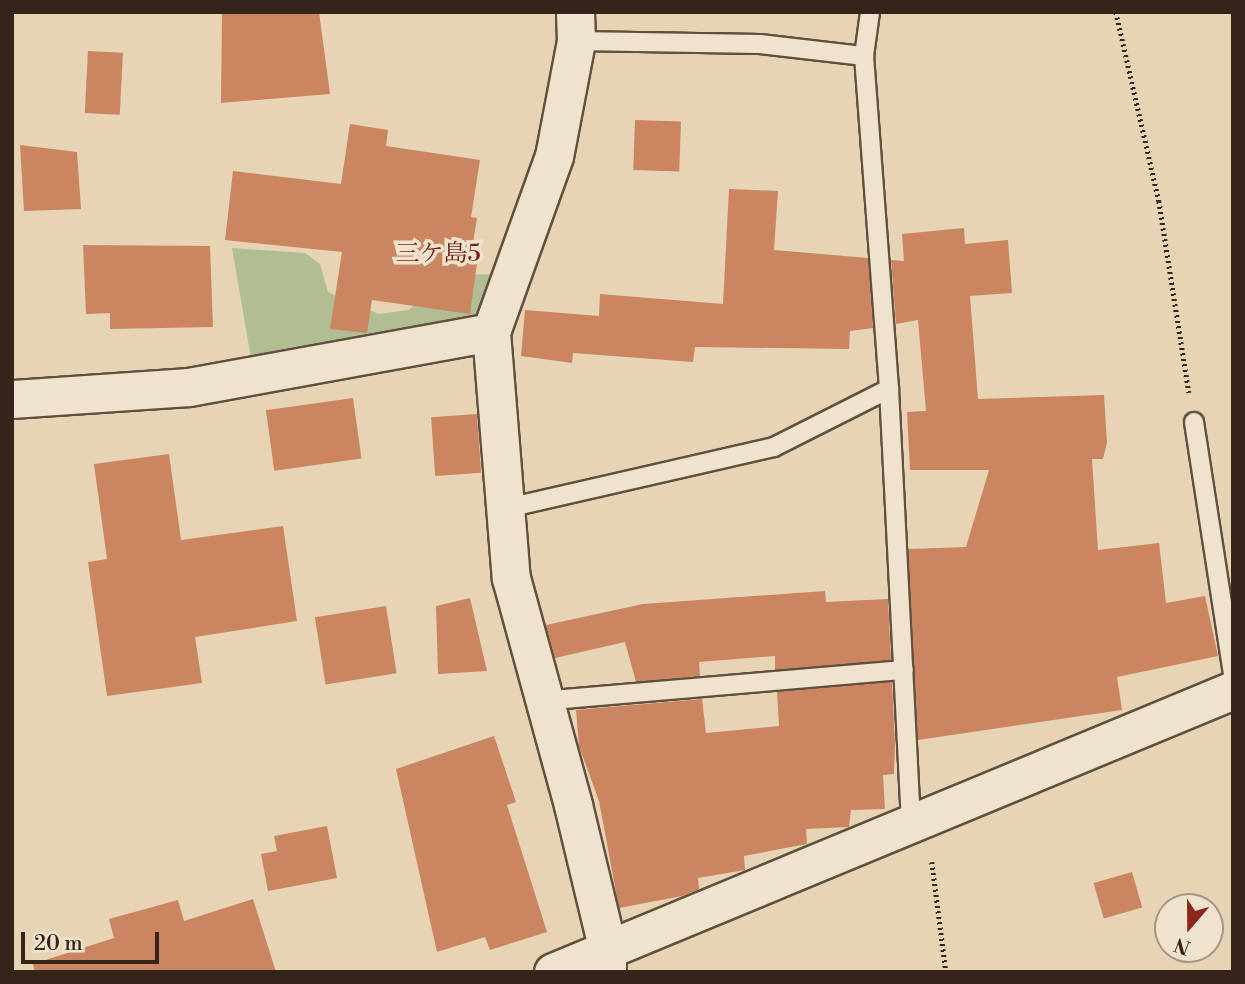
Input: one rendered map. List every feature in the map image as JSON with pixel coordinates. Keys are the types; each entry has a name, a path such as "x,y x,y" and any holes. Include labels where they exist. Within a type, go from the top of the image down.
{"street":[{"path":"576,27 554,156 491,332 503,509 511,578 607,959"},
{"path":"12,400 189,387 491,332"},
{"path":"553,972 607,959 918,823 1233,690"}],"lane":[{"path":"870,12 864,56 889,389 904,670 918,823"},
{"path":"576,27 864,56"},
{"path":"503,509 774,447 889,389"},
{"path":"1195,422 1233,676"},
{"path":"541,701 904,670"}],"path":[{"path":"1116,12 1159,201 1195,422"},
{"path":"918,823 946,972"}],"green space":[{"path":"232,248 305,253 320,264 328,292 379,314 408,310 459,275 494,274 484,305 468,322 252,364"}],"building":[{"path":"222,12 319,12 330,94 221,103"},
{"path":"88,51 123,53 120,115 85,113"},
{"path":"635,120 681,122 679,172 633,170"},
{"path":"350,124 388,130 386,146 480,160 471,217 477,218 472,249 479,249 470,314 372,300 367,333 330,329 342,252 225,240 233,171 341,184"},
{"path":"20,145 77,152 81,209 24,211"},
{"path":"729,189 778,191 774,250 868,258 873,328 850,331 849,349 695,347 693,362 573,353 572,363 521,356 525,310 599,316 600,294 723,304"},
{"path":"964,228 965,244 1008,240 1012,293 970,296 978,399 1104,395 1107,443 1103,459 1092,459 1098,550 1159,543 1166,603 1205,596 1218,656 1117,677 1122,710 918,740 908,549 966,547 989,470 910,470 907,412 926,411 918,320 896,324 891,260 904,261 902,234"},
{"path":"83,245 210,246 213,327 110,329 110,313 86,314"},
{"path":"353,398 361,458 274,471 266,410"},
{"path":"477,414 481,473 435,476 431,417"},
{"path":"169,454 181,540 283,526 297,621 195,637 202,683 107,696 88,562 107,559 94,464"},
{"path":"825,591 826,602 888,599 891,660 775,670 775,656 699,662 700,676 636,682 625,642 555,658 546,625 643,604"},
{"path":"470,598 487,671 438,674 436,606"},
{"path":"386,606 397,673 326,684 315,617"},
{"path":"892,682 894,774 883,775 885,809 851,810 849,827 806,829 807,844 744,856 745,870 698,878 699,889 682,896 619,908 599,801 579,746 576,710 702,699 706,733 779,726 777,692"},
{"path":"494,736 516,802 507,805 547,932 490,950 485,937 437,952 396,769"},
{"path":"327,826 337,878 268,891 261,854 277,851 274,836"},
{"path":"1132,872 1142,908 1104,919 1094,883"},
{"path":"253,899 276,972 35,972 33,964 114,938 109,919 178,900 184,921"}],"district":[{"name":"三ケ島5","path":"438,255"}]}
